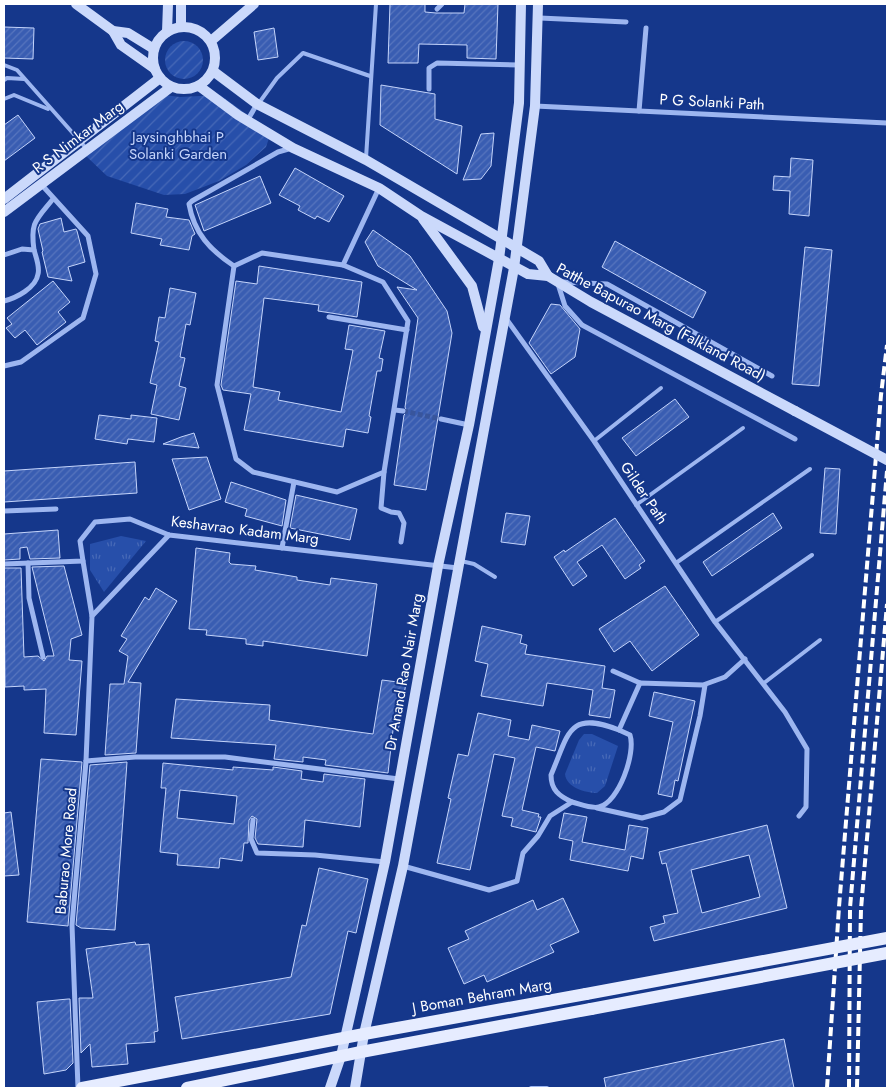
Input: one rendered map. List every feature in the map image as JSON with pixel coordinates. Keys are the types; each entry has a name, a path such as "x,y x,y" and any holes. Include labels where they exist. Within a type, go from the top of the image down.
{"main road":[{"path":"76,4 113,31 121,45 170,87 188,89 199,86 213,71 215,51 211,41 198,30 181,27 167,32 154,49 157,74"},
{"path":"167,32 168,4"},
{"path":"180,4 181,27"},
{"path":"211,41 254,4"},
{"name":"Dr Anand Rao Nair Marg","path":"330,1088 341,1056 385,862 438,566 469,424 499,259 518,103 521,4"},
{"path":"355,1088 364,1034 403,866 514,268 535,106 538,4"},
{"path":"113,31 128,33 154,49"},
{"path":"213,71 257,104 366,160 539,261 553,279"},
{"name":"R S Nimkar Marg","path":"4,198 78,140 157,74"},
{"name":"Patthe Bapurao Marg (Falkland Road)","path":"199,86 247,121 293,148 380,188 421,216 514,268 528,274 553,279 591,302 887,460"},
{"name":"R S Nimkar Marg","path":"4,212 86,148 170,87"},
{"path":"421,216 472,286 484,334"},
{"name":"J Boman Behram Marg","path":"80,1088 887,938"},
{"path":"187,1088 361,1052 887,952"}],"street":[{"path":"437,9 442,4"},
{"path":"540,18 626,22"},
{"path":"639,111 646,28"},
{"path":"429,88 429,68 436,63 519,65"},
{"path":"247,121 257,104"},
{"name":"P G Solanki Path","path":"535,106 887,124"},
{"path":"234,266 214,253 204,242 191,214 189,204 192,200 278,152 293,148"},
{"path":"4,366 21,362 83,318 96,274 88,236 32,176"},
{"path":"344,265 380,188"},
{"path":"4,301 15,298 33,284 38,275 31,230 35,221 54,198"},
{"path":"4,255 22,249 34,250"},
{"path":"234,266 262,253 344,265 383,282 408,321 384,472 382,508 399,513 404,523 401,542"},
{"path":"234,266 217,385 236,459 254,472 337,492 384,472"},
{"path":"772,376 607,284 553,279 565,306 582,325 795,439"},
{"name":"Gilder Path","path":"504,316 594,441 715,622 764,683 807,749 806,807 799,816"},
{"path":"329,317 407,330"},
{"path":"395,410 403,411"},
{"path":"441,419 469,424"},
{"path":"282,548 294,482"},
{"path":"4,512 56,509"},
{"name":"Keshavrao Kadam Marg","path":"83,561 80,541 95,522 130,519 169,535 438,566 458,564"},
{"path":"92,616 169,535"},
{"path":"4,564 83,561"},
{"name":"Baburao More Road","path":"80,1088 72,924 86,761 92,616 83,561"},
{"path":"28,563 29,598 43,657"},
{"path":"612,671 640,683 705,685 725,677 745,659"},
{"path":"619,730 640,683"},
{"path":"595,808 602,806 615,795 631,756 630,735 601,723 586,721 578,723 569,733 551,774 551,781 556,792 572,802 595,808 642,818 664,812 680,800 700,716 705,685"},
{"path":"86,761 135,757 225,757 400,779"},
{"path":"403,866 489,890 517,881 523,853 538,836 550,816 572,802"},
{"path":"253,820 251,839 257,853 315,855 385,862"}],"lane":[{"path":"366,160 376,4"},
{"path":"257,104 277,78 303,53 370,76"},
{"path":"4,66 17,70 50,110 86,148"},
{"path":"4,80 7,78 24,79"},
{"path":"4,98 14,95 50,110"},
{"path":"594,441 661,388"},
{"path":"636,505 743,428"},
{"path":"676,563 810,469"},
{"path":"715,622 812,555"},
{"path":"458,564 474,564 495,577"},
{"path":"764,683 820,640"},
{"path":"531,1088 547,1088"}],"green space":[{"path":"184,41 197,47 203,60 197,73 184,79 171,73 165,60 171,47"},
{"name":"Jaysinghbhai P Solanki Garden","path":"164,95 180,97 220,95 271,132 266,147 246,165 219,181 185,194 164,195 107,176 86,156"},
{"path":"121,536 146,541 104,592 90,570 90,544"},
{"path":"584,734 592,734 618,746 605,786 597,793 587,792 572,786 566,779 565,774 579,740"}],"building":[{"path":"390,4 425,4 425,12 464,13 465,4 498,4 496,59 467,58 467,45 419,44 418,63 388,63"},
{"path":"4,27 34,28 33,59 4,58"},
{"path":"274,28 278,57 258,60 254,32"},
{"path":"381,85 435,94 435,119 462,126 457,174 380,125"},
{"path":"18,115 35,138 4,161 4,125"},
{"path":"494,133 491,166 481,179 463,180 481,134"},
{"path":"791,158 813,160 809,216 789,214 790,191 773,190 774,176 790,177"},
{"path":"295,168 344,196 329,222 317,216 315,219 298,210 300,206 279,195"},
{"path":"260,176 271,203 204,231 195,205"},
{"path":"136,203 168,209 166,217 189,220 195,234 192,236 189,250 160,245 162,239 131,233"},
{"path":"61,218 64,232 76,229 85,262 68,267 72,281 48,277 42,252 38,229 40,224"},
{"path":"373,230 410,256 447,311 452,333 426,490 394,485 404,415 407,412 405,407 418,318 397,287 417,290 378,266 365,242"},
{"path":"615,241 706,292 693,318 602,267"},
{"path":"805,247 832,250 819,386 792,384"},
{"path":"259,266 362,282 357,317 318,311 319,305 264,298 253,387 280,392 278,400 341,412 353,350 345,349 349,325 385,331 379,358 383,359 381,371 377,371 368,433 346,429 343,447 244,430 251,394 223,390 221,385 236,281 257,284"},
{"path":"53,281 70,302 58,312 66,322 37,345 25,330 15,338 6,328 12,324 7,318"},
{"path":"170,288 196,293 190,325 186,324 180,357 185,358 179,386 186,388 179,420 151,414 157,385 150,383 159,342 155,341 159,317 165,318"},
{"path":"551,304 560,305 580,329 575,357 551,374 529,343"},
{"path":"675,399 689,417 636,456 622,438"},
{"path":"99,415 131,419 131,415 157,418 154,442 128,439 127,444 95,439"},
{"path":"194,433 199,448 163,444 181,437"},
{"path":"207,457 221,499 189,510 172,459"},
{"path":"135,462 137,493 4,502 4,471"},
{"path":"825,468 840,469 836,534 820,533"},
{"path":"231,482 286,500 282,526 245,516 247,509 225,502"},
{"path":"296,495 357,509 350,540 290,528"},
{"path":"506,513 530,516 525,545 501,542"},
{"path":"773,513 782,528 712,576 703,562"},
{"path":"615,518 645,561 639,565 641,568 625,579 602,545 577,562 587,576 573,586 554,557 564,550 565,552"},
{"path":"58,530 60,558 30,559 27,547 20,548 20,559 4,560 4,534"},
{"path":"196,548 230,553 229,562 231,564 256,566 255,570 297,577 297,580 330,585 331,578 377,584 367,656 263,641 263,646 246,644 246,639 206,635 207,630 189,629"},
{"path":"64,566 82,635 71,639 69,660 82,661 76,735 44,733 46,689 24,690 24,686 5,687 4,568 21,568 24,657 38,656 44,661 47,656 54,656 32,567"},
{"path":"665,586 699,635 652,671 630,641 614,652 599,629"},
{"path":"156,588 177,601 128,682 141,683 136,753 105,755 110,684 124,684 128,656 119,651 127,639 121,636 145,597 149,600"},
{"path":"482,626 522,635 520,643 527,645 525,654 605,666 602,688 615,690 610,718 589,715 593,690 547,683 543,706 481,696 488,664 475,661"},
{"path":"382,680 406,683 398,731 393,730 388,773 325,765 326,760 303,757 303,762 274,759 276,745 171,738 176,699 270,705 269,720 373,734"},
{"path":"654,692 695,701 678,781 675,780 672,797 658,794 673,722 649,716"},
{"path":"478,713 511,720 508,736 529,740 532,725 560,731 555,751 536,747 522,810 539,814 538,817 541,817 536,832 511,826 513,818 502,816 515,758 494,754 470,870 437,863 451,799 448,798 458,754 468,756"},
{"path":"41,759 82,762 68,926 27,922"},
{"path":"127,762 115,930 81,928 76,925 90,765"},
{"path":"163,763 233,770 233,767 273,770 273,767 302,771 301,779 323,782 324,774 365,779 360,827 305,820 303,847 258,844 255,838 257,819 252,816 249,820 248,843 244,843 242,861 220,858 219,868 177,865 178,854 160,852 166,788 161,788","holes":["180,790 237,796 234,824 177,818"]},
{"path":"11,812 19,875 4,876 4,813"},
{"path":"564,813 587,817 582,842 625,850 629,825 648,828 643,859 631,856 628,871 570,860 573,841 559,838"},
{"path":"767,825 787,908 654,941 650,927 665,923 663,916 678,913 666,863 662,864 659,852","holes":["749,855 760,897 702,913 691,870"]},
{"path":"319,868 368,879 356,933 348,931 330,1014 182,1039 175,997 291,977 302,925 306,926"},
{"path":"563,898 579,932 550,945 554,952 487,982 484,975 464,984 448,948 469,939 465,931 533,900 537,910"},
{"path":"135,942 136,945 149,944 158,1031 154,1032 155,1042 126,1044 128,1064 92,1067 90,1044 81,1053 79,998 93,998 86,949"},
{"path":"70,999 73,1063 66,1070 44,1074 37,1002"},
{"path":"784,1039 794,1088 606,1088 604,1078"}],"tunnel":[{"path":"403,411 441,419"}],"railway":[{"path":"827,1088 839,907 881,395 887,345"},
{"path":"849,1088 850,908 887,471"},
{"path":"857,1088 861,909 887,604"}]}
